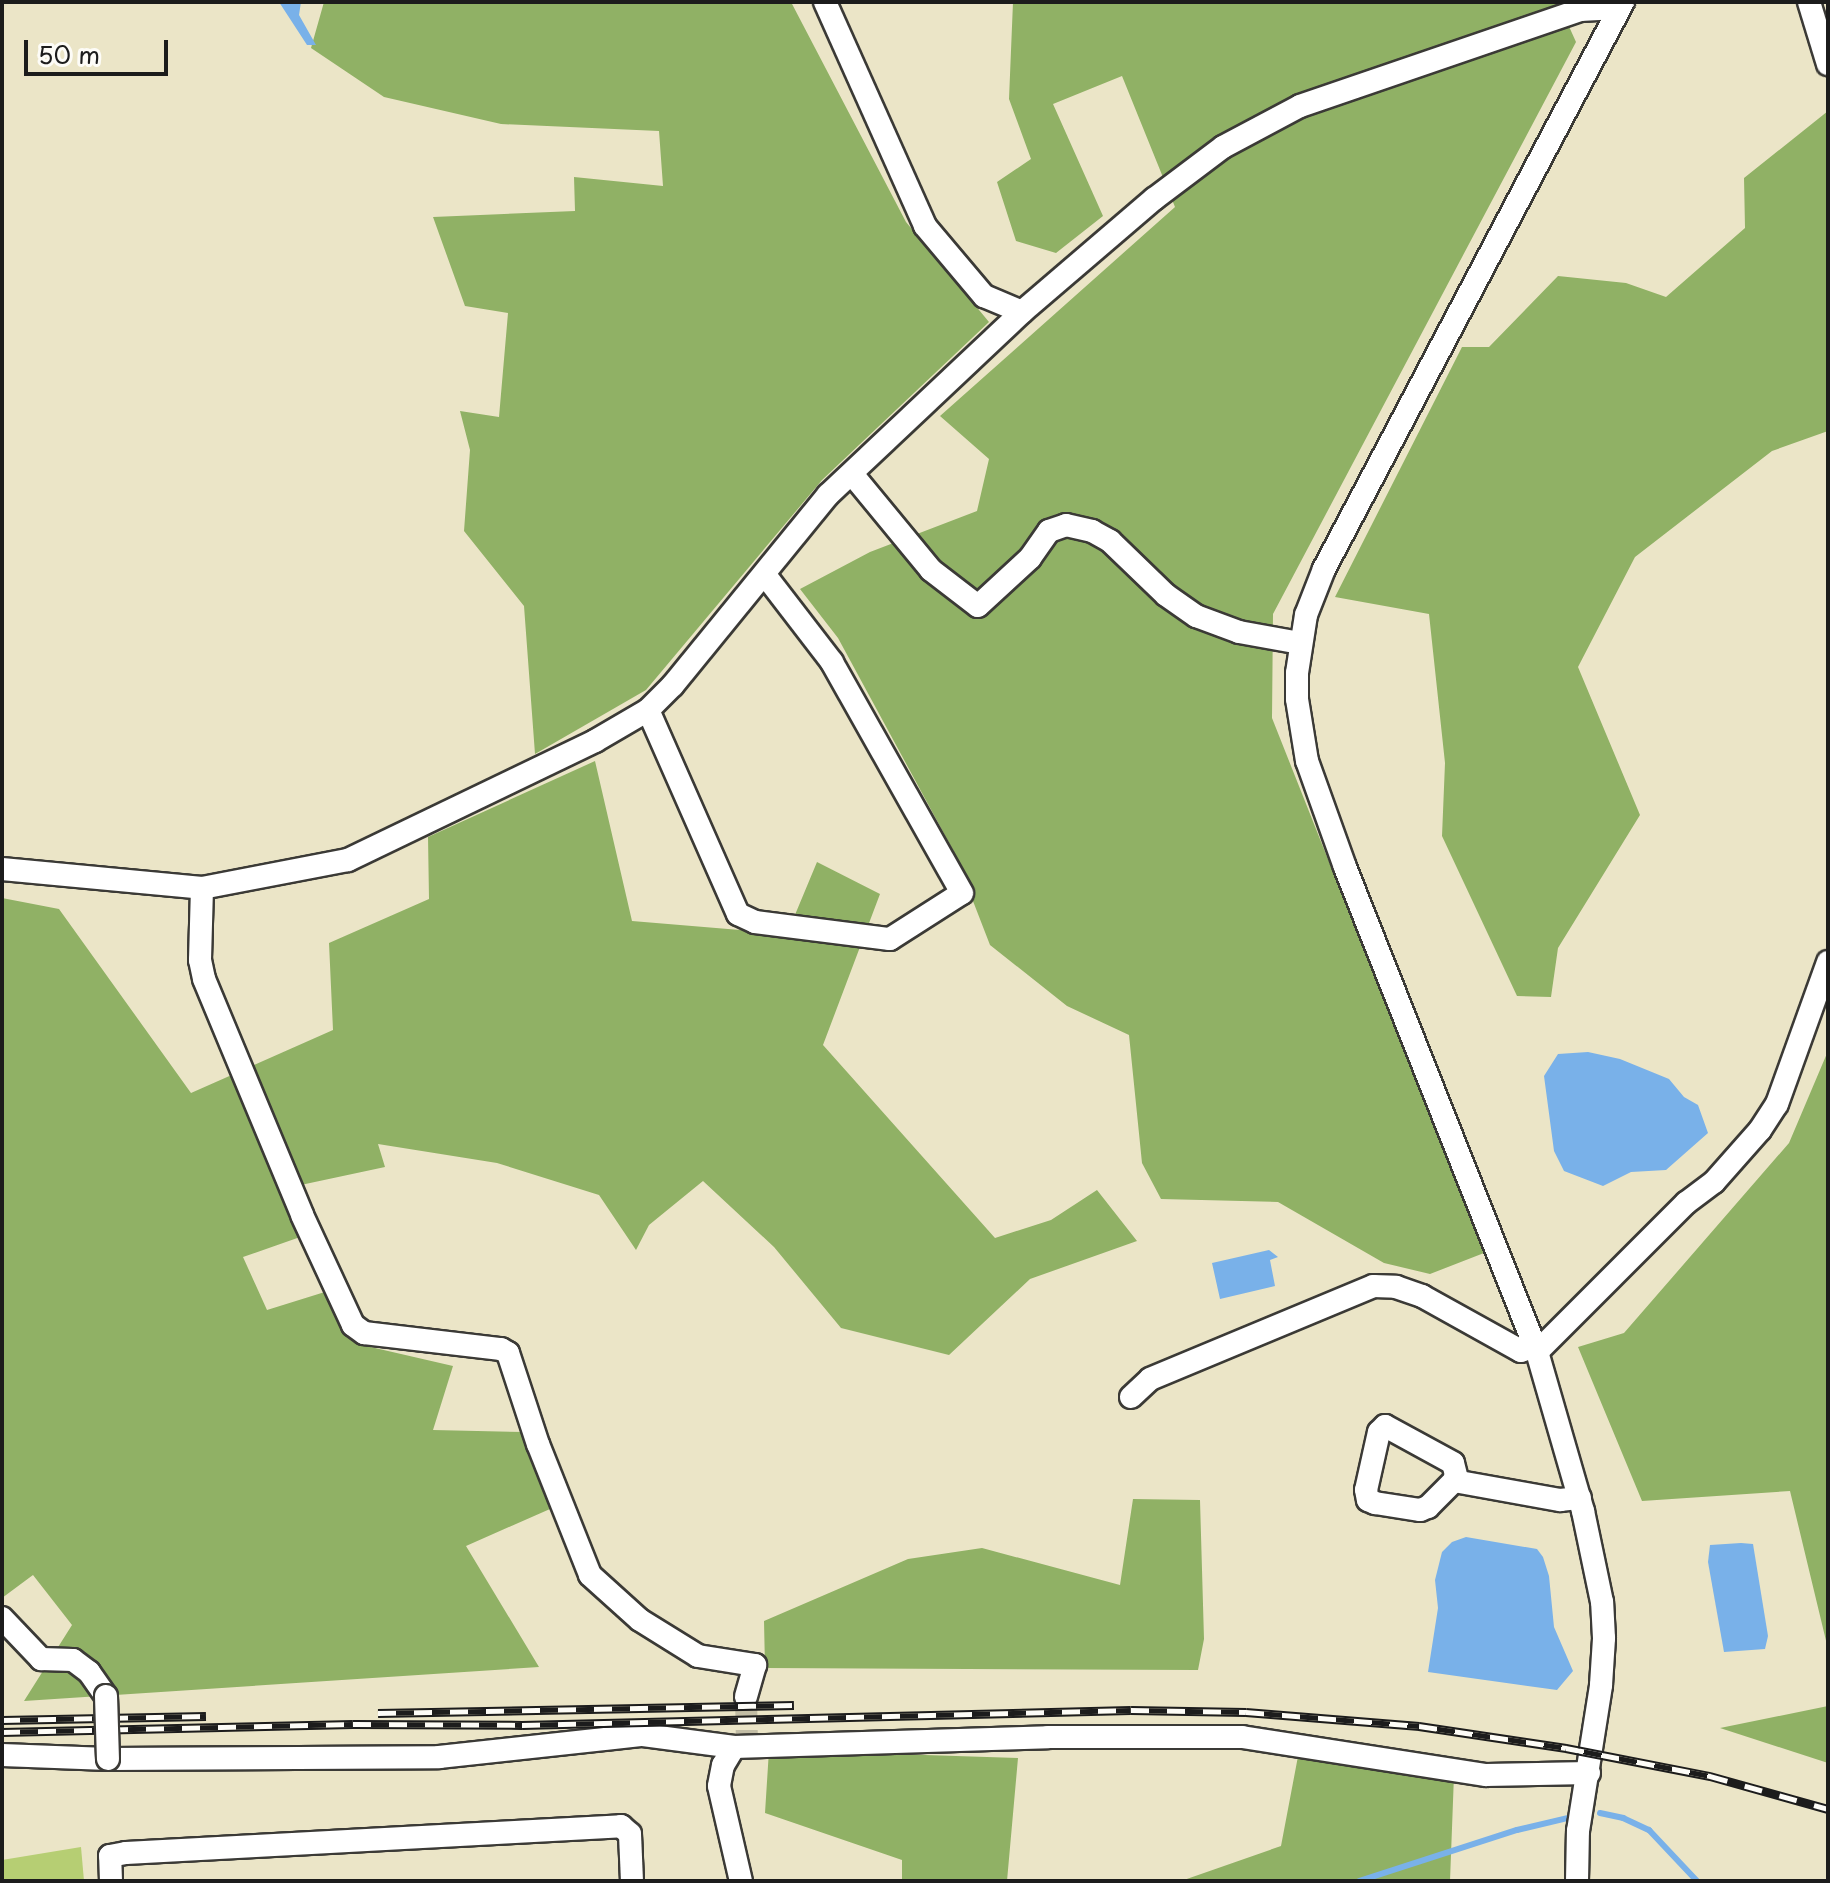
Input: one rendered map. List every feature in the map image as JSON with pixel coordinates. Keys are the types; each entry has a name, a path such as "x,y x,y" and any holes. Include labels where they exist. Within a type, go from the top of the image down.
{"street":[{"path":"825,2 925,226 984,296 1022,312"},
{"path":"1809,2 1828,64"},
{"path":"2,869 202,888 348,860 595,741 648,710 691,666 828,495 1022,312 1154,199 1223,147 1300,106 1580,10 1620,5"},
{"path":"1577,1881 1578,1831 1589,1773 1604,1638 1602,1602 1580,1498 1536,1349 1345,867 1307,761 1297,699 1300,643 1324,569 1620,5"},
{"path":"852,474 931,570 978,606 1030,558 1049,531 1066,525 1092,531 1110,541 1166,595 1196,616 1239,632 1300,643"},
{"path":"648,710 738,914 755,922 890,939 962,893 832,662 765,575"},
{"path":"202,888 200,960 204,979 230,1034 302,1215 353,1325 364,1333 501,1349 508,1353 538,1444 590,1575 640,1620 698,1656 755,1665 746,1697"},
{"path":"1131,1397 1150,1379 1373,1286 1396,1287 1422,1296 1521,1351 1536,1349 1686,1203 1714,1182 1760,1130 1777,1104 1828,962"},
{"path":"1454,1481 1560,1500 1580,1498"},
{"path":"2,1618 41,1659 73,1660 89,1672 106,1696 108,1759"},
{"path":"2,1755 108,1759 439,1757 643,1735 734,1747 1048,1737 1242,1737 1486,1775 1589,1773"},
{"path":"734,1747 723,1765 719,1786 741,1881"},
{"path":"111,1881 110,1856 126,1853 621,1826 630,1834 632,1881"}],"green space":[{"path":"324,2 791,2 906,222 989,322 822,480 646,690 535,754 524,606 464,531 470,450 460,411 499,417 508,313 465,306 433,217 575,211 574,177 663,186 659,131 501,124 384,97 311,48"},
{"path":"1013,2 1558,2 1576,42 1273,614 1272,718 1484,1253 1430,1274 1384,1263 1278,1202 1161,1199 1142,1163 1129,1035 1067,1006 990,945 954,852 838,638 800,589 870,552 977,511 989,459 940,416 1175,207 1122,76 1053,104 1103,216 1056,253 1016,241 997,182 1031,159 1009,99"},
{"path":"1828,111 1828,431 1772,451 1635,557 1578,667 1640,815 1558,948 1551,997 1517,996 1442,836 1445,763 1429,614 1335,597 1462,347 1489,347 1558,276 1626,283 1666,297 1745,228 1744,178"},
{"path":"595,761 632,921 787,934 817,862 880,894 823,1045 995,1238 1051,1220 1097,1190 1137,1241 1030,1279 949,1355 841,1328 774,1247 703,1181 649,1225 636,1250 599,1195 497,1163 378,1144 385,1167 282,1189 303,1236 243,1257 267,1310 328,1291 362,1345 453,1366 433,1430 525,1432 550,1509 466,1546 539,1667 24,1701 72,1625 33,1575 2,1598 2,898 59,909 191,1093 333,1030 329,943 429,899 428,837"},
{"path":"1828,1051 1828,1649 1790,1491 1642,1501 1578,1347 1624,1333 1789,1143"},
{"path":"1133,1499 1200,1500 1204,1639 1198,1670 765,1668 764,1621 908,1559 982,1548 1120,1585"},
{"path":"1828,1706 1828,1763 1720,1728"},
{"path":"769,1750 1018,1758 1007,1881 902,1881 902,1860 765,1813"},
{"path":"1299,1751 1454,1775 1450,1881 1181,1881 1281,1846"},
{"path":"81,1847 84,1881 2,1881 2,1860"}],"water":[{"path":"279,2 301,2 299,15 316,45 307,45"},
{"path":"1588,1052 1620,1059 1669,1079 1684,1097 1698,1105 1708,1133 1666,1170 1631,1172 1603,1186 1564,1171 1554,1151 1544,1076 1558,1054"},
{"path":"1269,1250 1278,1257 1270,1260 1275,1286 1220,1299 1212,1263"},
{"path":"1466,1537 1537,1549 1543,1557 1549,1576 1554,1627 1573,1671 1557,1690 1428,1672 1438,1608 1435,1580 1442,1552 1452,1542"},
{"path":"1753,1544 1768,1636 1765,1649 1724,1652 1708,1562 1710,1545"}],"waterway":[{"path":"1600,1813 1623,1818 1649,1830 1697,1881"},
{"path":"1359,1881 1517,1830 1572,1817"}],"tunnel":[{"path":"746,1697 747,1746"}],"railway":[{"path":"378,1713 794,1705"},
{"path":"2,1732 353,1724 522,1725 1131,1710 1246,1712 1419,1726 1566,1748 1710,1776 1828,1809"},
{"path":"2,1720 206,1716"}]}
